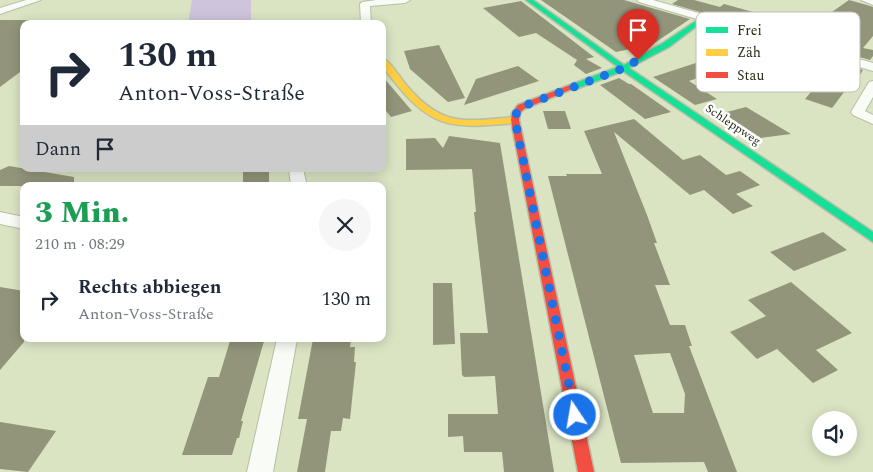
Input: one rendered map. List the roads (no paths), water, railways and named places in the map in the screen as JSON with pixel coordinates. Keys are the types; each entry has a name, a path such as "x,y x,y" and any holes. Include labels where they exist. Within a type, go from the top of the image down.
{"street":[{"path":"0,11 36,0"},
{"path":"366,20 365,4 405,0"},
{"name":"Schleppweg","path":"529,0 624,68 873,238"},
{"path":"642,0 696,16"},
{"path":"866,0 873,2"},
{"path":"586,472 515,120 516,114 521,107 624,68 666,45 696,24"},
{"path":"860,63 873,67"},
{"path":"386,65 392,73 439,118 448,122 466,124 515,120"},
{"path":"873,85 858,112 873,120"},
{"path":"0,218 20,222"},
{"path":"260,472 286,342"}]}
